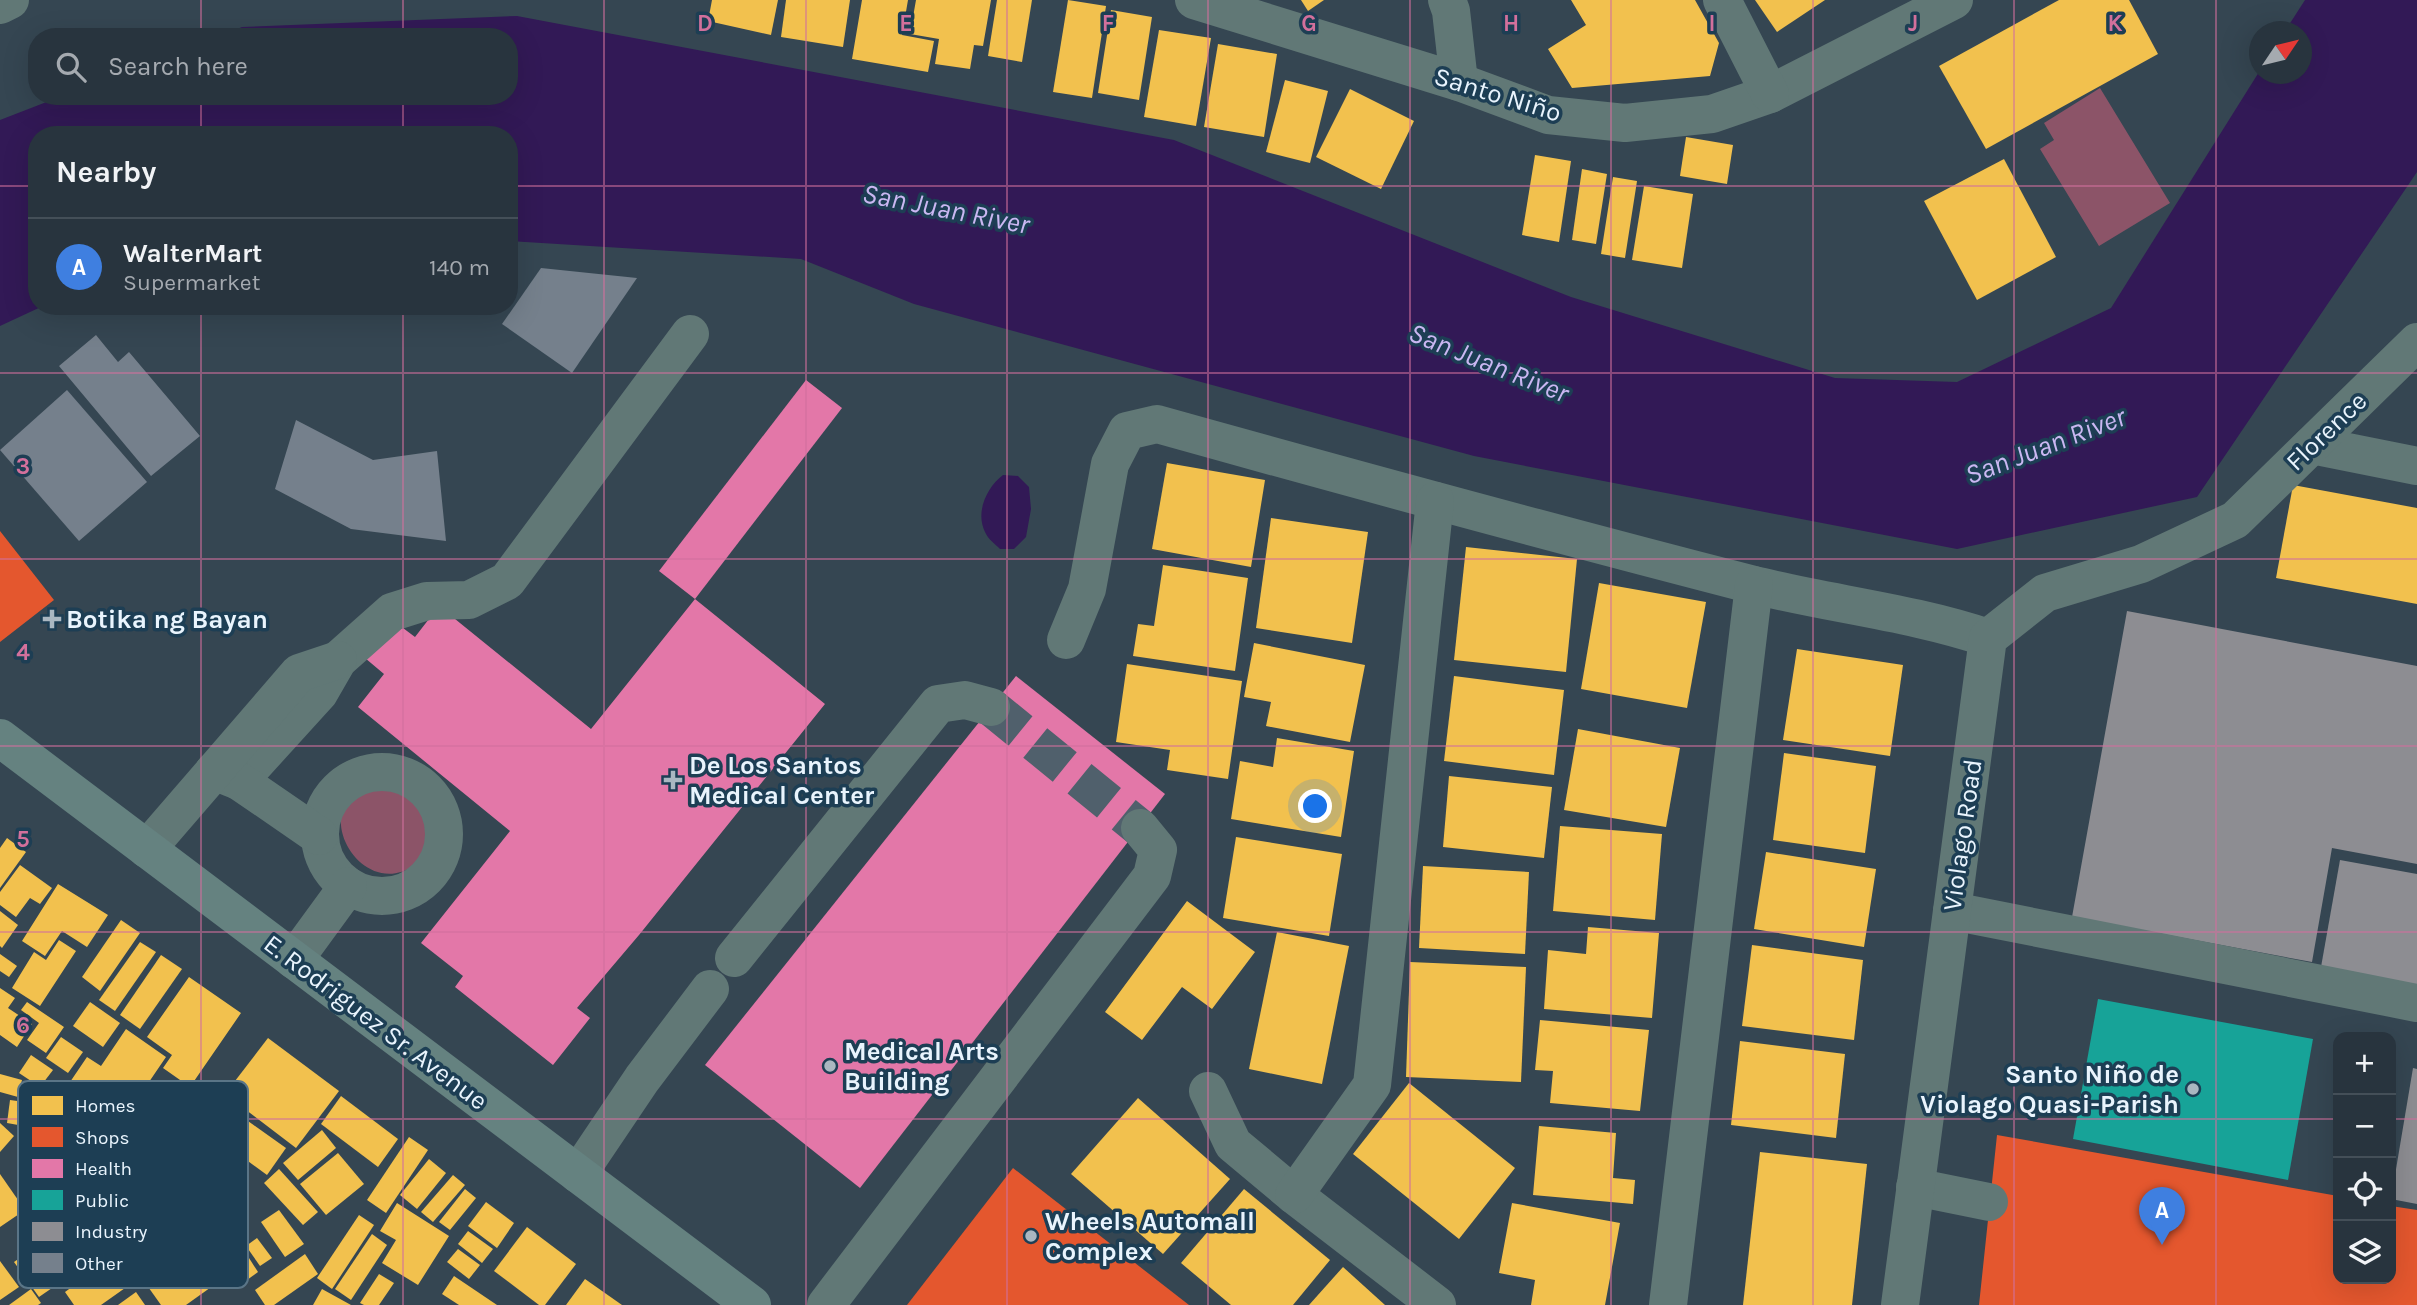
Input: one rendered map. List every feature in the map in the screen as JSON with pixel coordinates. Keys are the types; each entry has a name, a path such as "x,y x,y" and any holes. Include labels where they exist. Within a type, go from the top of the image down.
{"main road":[{"name":"E. Rodriguez Sr. Avenue","path":"0,738 752,1305"}],"street":[{"path":"0,5 10,0"},
{"name":"Santo Niño","path":"1194,0 1459,82 1548,115 1625,123 1712,114 1770,94 1954,0"},
{"path":"1447,0 1451,11 1459,82"},
{"path":"1722,0 1770,94"},
{"path":"147,849 227,776 309,683 392,612 427,601 469,600 507,581 690,334"},
{"name":"Florence","path":"1988,638 2045,593 2141,564 2235,520 2417,342"},
{"path":"1066,640 1087,589 1110,464 1128,431 1157,424 1754,585 1949,625 1988,638"},
{"path":"2312,445 2417,466"},
{"path":"1294,1195 1372,1085 1435,501"},
{"path":"1668,1305 1754,585"},
{"name":"Violago Road","path":"1900,1305 1988,638"},
{"path":"734,958 938,704 965,700 991,707"},
{"path":"380,772 400,774 419,784 433,799 443,819 444,840 439,861 427,878 410,890 389,897 368,895 348,886 333,873 324,856 321,826 330,799 343,784 361,775 380,772"},
{"path":"227,776 321,826"},
{"path":"825,1305 1152,876 1158,850 1140,828"},
{"path":"294,960 348,886"},
{"path":"1952,911 2417,1003"},
{"path":"578,1174 642,1079 710,989"},
{"path":"1208,1091 1233,1144 1294,1195 1437,1305"},
{"path":"1915,1187 1989,1202"}],"shaded area":[{"path":"2100,88 2170,203 2099,246 2040,149 2054,140 2044,123"},
{"path":"378,787 397,790 409,797 424,815 428,825 429,846 424,856 415,865 395,873 377,872 361,863 349,849 342,833 341,816 347,801 362,791"}],"water":[{"name":"San Juan River","path":"2305,0 2417,0 2417,172 2197,497 1957,549 1474,456 914,304 801,259 518,242 518,126 28,126 28,313 0,326 0,120 39,105 518,105 518,28 240,28 517,16 1174,140 1571,297 1835,378 1957,382 2111,308 2251,84 2312,84 2312,21 2291,21"},
{"path":"1003,475 1018,476 1029,487 1031,509 1026,537 1014,549 1000,549 988,537 982,524 984,500 992,486"}],"building: Homes":[{"path":"712,0 778,0 771,35 708,21"},
{"path":"786,0 850,0 843,47 781,37"},
{"path":"862,0 908,0 902,35 934,41 928,72 852,59"},
{"path":"916,0 991,0 983,46 974,45 970,69 935,64 939,39 910,34"},
{"path":"997,0 1032,0 1022,62 988,56"},
{"path":"1068,0 1106,6 1092,98 1053,92"},
{"path":"1301,0 1324,0 1308,11"},
{"path":"1571,0 1695,0 1719,43 1710,76 1572,88 1548,49 1586,25"},
{"path":"1755,0 1825,0 1777,32"},
{"path":"2059,0 2129,0 2158,54 1986,149 1939,66"},
{"path":"1111,10 1152,17 1139,100 1098,93"},
{"path":"1159,30 1211,38 1196,126 1144,117"},
{"path":"1218,44 1277,54 1264,137 1204,127"},
{"path":"1285,80 1328,91 1310,163 1266,152"},
{"path":"1350,89 1414,121 1381,189 1316,157"},
{"path":"1686,137 1733,145 1727,184 1680,176"},
{"path":"1535,155 1571,161 1559,242 1522,235"},
{"path":"2004,159 2056,257 1977,300 1924,201"},
{"path":"1582,169 1607,174 1596,244 1572,240"},
{"path":"1613,177 1637,181 1625,258 1601,254"},
{"path":"1644,186 1693,194 1682,268 1632,260"},
{"path":"1167,463 1265,480 1251,567 1152,549"},
{"path":"2293,485 2417,508 2417,604 2276,578"},
{"path":"1271,518 1368,532 1352,643 1256,628"},
{"path":"1466,547 1577,559 1566,672 1454,660"},
{"path":"1163,565 1248,578 1235,671 1133,656 1138,624 1154,626"},
{"path":"1599,583 1706,602 1687,708 1581,689"},
{"path":"1254,643 1365,665 1350,742 1266,726 1271,702 1244,697"},
{"path":"1797,649 1903,665 1890,756 1783,740"},
{"path":"1127,664 1242,681 1228,779 1167,770 1170,750 1116,742"},
{"path":"1454,676 1564,690 1554,775 1444,761"},
{"path":"1578,729 1680,748 1666,827 1564,810"},
{"path":"1277,738 1354,751 1341,837 1231,819 1240,761 1273,767"},
{"path":"1784,753 1876,766 1865,853 1773,840"},
{"path":"1449,776 1552,787 1544,858 1443,847"},
{"path":"1560,826 1662,834 1655,920 1553,911"},
{"path":"1236,837 1342,854 1329,936 1223,918"},
{"path":"7,838 26,852 0,888 0,848"},
{"path":"1766,852 1876,869 1864,947 1754,929"},
{"path":"20,865 52,888 40,904 30,898 16,917 0,905 0,892"},
{"path":"1423,866 1529,872 1525,954 1419,948"},
{"path":"58,884 108,915 87,947 62,931 45,956 22,941"},
{"path":"1187,901 1255,952 1212,1009 1182,987 1142,1040 1105,1012"},
{"path":"0,911 18,925 2,948 0,946"},
{"path":"121,920 140,933 100,991 82,977"},
{"path":"1588,927 1659,933 1652,1018 1544,1009 1548,950 1586,954"},
{"path":"1277,932 1349,946 1322,1084 1249,1069"},
{"path":"59,940 76,951 40,1006 12,988 34,952 46,960"},
{"path":"140,942 156,952 115,1011 99,1000"},
{"path":"1752,945 1863,960 1854,1040 1742,1026"},
{"path":"0,954 17,966 9,977 0,971"},
{"path":"161,955 182,969 140,1029 120,1015"},
{"path":"1410,962 1526,967 1521,1082 1406,1077"},
{"path":"189,977 241,1013 194,1081 181,1081 163,1068 172,1055 147,1037"},
{"path":"0,988 15,998 8,1008 32,1024 17,1047 0,1035"},
{"path":"27,1002 64,1027 46,1053 27,1040 39,1023 21,1010"},
{"path":"90,1002 120,1023 103,1047 73,1026"},
{"path":"1540,1020 1649,1030 1640,1111 1550,1103 1553,1071 1535,1070"},
{"path":"126,1029 166,1057 150,1081 71,1081 87,1057 101,1066"},
{"path":"61,1037 83,1052 68,1073 46,1058"},
{"path":"268,1038 339,1091 296,1148 248,1111 248,1081 235,1081"},
{"path":"1740,1041 1845,1054 1836,1138 1731,1125"},
{"path":"31,1055 53,1070 45,1081 31,1081 19,1073"},
{"path":"0,1074 22,1080 18,1081 18,1097 0,1092"},
{"path":"1409,1083 1515,1168 1459,1239 1353,1154"},
{"path":"341,1096 398,1139 378,1167 321,1124"},
{"path":"1138,1098 1230,1179 1163,1254 1071,1174"},
{"path":"10,1100 18,1101 18,1125 7,1123"},
{"path":"248,1121 286,1148 267,1175 248,1161"},
{"path":"0,1123 14,1136 0,1152"},
{"path":"1539,1126 1616,1133 1613,1178 1635,1180 1633,1204 1533,1195"},
{"path":"322,1130 336,1148 298,1180 283,1163"},
{"path":"409,1137 428,1150 386,1213 367,1200"},
{"path":"1760,1152 1867,1164 1852,1305 1743,1305"},
{"path":"338,1153 364,1184 326,1215 300,1184"},
{"path":"429,1159 446,1173 417,1209 400,1195"},
{"path":"279,1169 318,1212 303,1225 264,1183"},
{"path":"0,1174 18,1200 18,1215 0,1227"},
{"path":"453,1175 465,1185 433,1222 421,1212"},
{"path":"465,1189 476,1198 450,1230 439,1222"},
{"path":"1244,1189 1330,1260 1293,1305 1231,1305 1181,1263"},
{"path":"486,1202 514,1223 497,1248 468,1226"},
{"path":"397,1203 449,1236 418,1285 382,1263 396,1240 380,1231"},
{"path":"1512,1203 1620,1223 1605,1305 1531,1305 1535,1280 1499,1273"},
{"path":"279,1210 304,1244 285,1257 261,1222"},
{"path":"359,1215 374,1225 332,1289 317,1278"},
{"path":"527,1227 576,1264 545,1305 539,1305 494,1271"},
{"path":"468,1231 493,1249 482,1263 458,1244"},
{"path":"372,1234 387,1245 351,1300 335,1289"},
{"path":"257,1238 272,1258 260,1266 248,1249 248,1245"},
{"path":"458,1249 480,1265 469,1279 447,1262"},
{"path":"305,1254 318,1274 274,1305 265,1305 255,1290"},
{"path":"248,1259 258,1272 248,1279"},
{"path":"0,1261 18,1288 0,1300"},
{"path":"1343,1267 1385,1305 1309,1305"},
{"path":"379,1274 394,1283 379,1305 360,1303"},
{"path":"454,1276 497,1305 459,1305 442,1294"},
{"path":"585,1279 622,1305 566,1305"},
{"path":"33,1288 52,1288 39,1297"},
{"path":"71,1288 125,1288 101,1305 74,1305 65,1292"},
{"path":"149,1288 210,1288 186,1305 161,1305"},
{"path":"31,1289 41,1303 9,1305"},
{"path":"322,1289 351,1305 313,1305"},
{"path":"136,1292 145,1305 118,1305"}],"building: Shops":[{"path":"0,531 54,600 0,642"},
{"path":"1997,1135 2333,1195 2333,1284 2396,1284 2396,1207 2417,1210 2417,1305 1979,1305"},
{"name":"Wheels Automall Complex","path":"1013,1168 1189,1305 907,1305"}],"building: Health":[{"path":"806,380 842,408 695,599 659,571"},
{"path":"695,599 825,704 577,1008 590,1018 553,1065 455,987 463,976 421,943 510,831 358,707 384,674 365,658 395,622 415,637 439,606 591,729"},
{"path":"1016,676 1165,794 860,1188 705,1065"}],"building: Public":[{"name":"Santo Niño de Violago Quasi-Parish","path":"2098,999 2313,1039 2288,1180 2073,1139"}],"building: Industry":[{"path":"2127,611 2417,666 2417,864 2332,848 2312,962 2072,917"},
{"path":"2340,860 2417,874 2417,985 2321,967"},
{"path":"2413,1068 2417,1069 2417,1204 2396,1200 2396,1169"}],"building: Other":[{"path":"541,268 637,278 572,373 502,324 508,315 518,315 518,301"},
{"path":"96,335 118,362 129,352 200,436 151,476 59,366"},
{"path":"67,390 147,482 79,541 0,450"},
{"path":"296,420 373,460 437,451 446,541 351,529 275,489"}],"tunnel":[{"path":"991,707 1140,828"}],"place":[{"name":"Botika ng Bayan","path":"52,619"},
{"name":"De Los Santos Medical Center","path":"673,780"},
{"name":"Medical Arts Building","path":"830,1066"},
{"name":"Santo Niño de Violago Quasi-Parish","path":"2193,1089"},
{"name":"Wheels Automall Complex","path":"1031,1236"},
{"name":"WalterMart","path":"2162,1245"}]}
